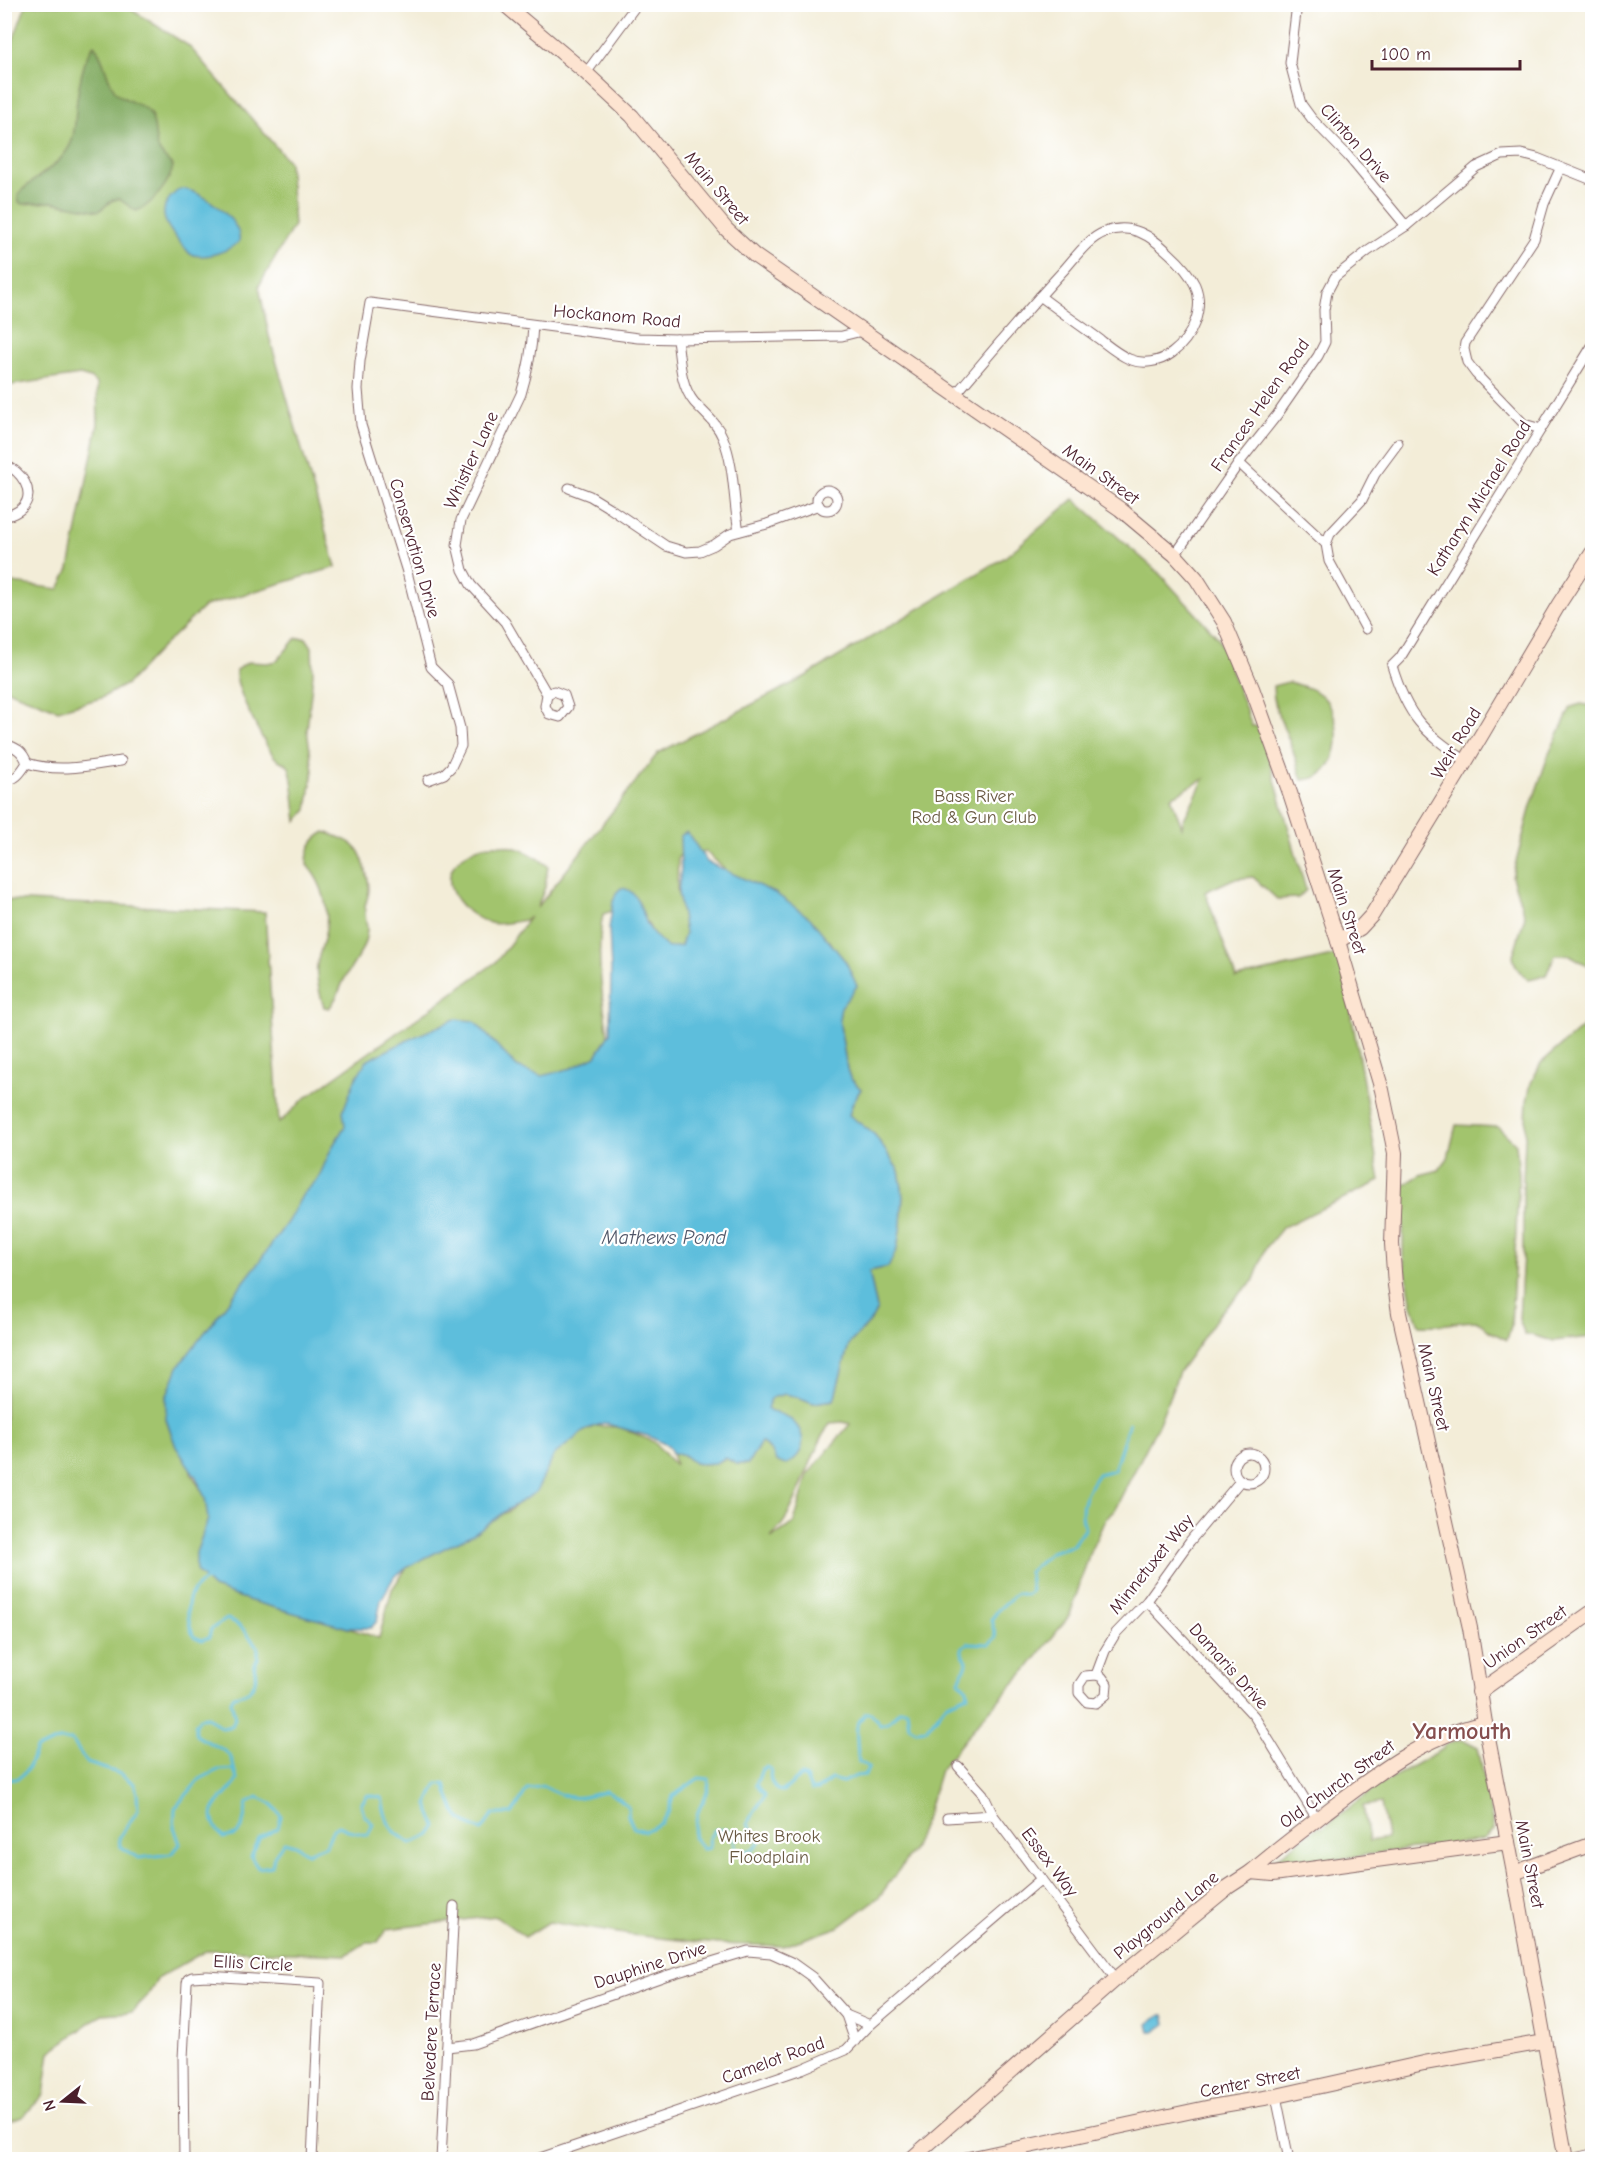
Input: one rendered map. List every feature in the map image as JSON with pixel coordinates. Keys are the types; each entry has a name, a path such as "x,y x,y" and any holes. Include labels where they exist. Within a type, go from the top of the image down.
{"main road":[{"name":"Main Street","path":"504,4 586,73 632,116 739,243 1120,509 1175,555 1211,600 1237,649 1290,793 1338,941 1382,1090 1395,1153 1392,1244 1395,1285 1405,1341 1470,1628 1479,1692 1566,2160"},
{"name":"Weir Road","path":"1338,941 1360,928 1372,915 1559,604 1593,553"},
{"name":"Union Street","path":"1479,1692 1593,1612"},
{"name":"Old Church Street","path":"1251,1872 1387,1767 1424,1744 1459,1729 1485,1724"},
{"path":"1251,1872 1273,1875 1508,1842"},
{"path":"1514,1873 1593,1844"},
{"name":"Playground Lane","path":"910,2160 1116,1978 1228,1887 1251,1872"},
{"name":"Center Street","path":"964,2160 1424,2063 1544,2042"}],"street":[{"name":"Clinton Drive","path":"1298,4 1290,63 1301,104 1406,226"},
{"path":"586,73 631,7"},
{"name":"Frances Helen Road","path":"1175,555 1318,356 1325,342 1323,310 1330,283 1368,251 1406,226 1482,164 1502,155 1526,155 1560,169"},
{"path":"1541,429 1524,424 1476,374 1467,362 1464,349 1534,239 1544,204 1560,169 1593,180"},
{"path":"955,395 1040,296 1092,239 1110,230 1126,228 1140,231 1156,242 1184,268 1195,286 1198,308 1192,328 1180,346 1168,356 1143,362 1122,355 1040,296"},
{"name":"Hockanom Road","path":"370,303 638,338 842,336 862,331"},
{"name":"Conservation Drive","path":"370,303 360,360 358,389 361,424 406,572 431,667 448,684 460,728 461,746 451,766 444,774 428,780"},
{"name":"Whistler Lane","path":"533,325 532,346 521,394 461,520 457,545 471,585 505,622 547,694"},
{"path":"677,339 687,391 712,420 724,439 740,531"},
{"name":"Katharyn Michael Road","path":"1466,761 1421,726 1403,700 1392,666 1400,658 1593,346"},
{"path":"1366,629 1329,561 1326,543 1330,534 1362,501 1375,474 1398,443"},
{"path":"1239,463 1326,543"},
{"path":"4,465 20,473 27,484 28,496 25,506 16,513 4,517"},
{"path":"570,488 590,496 652,539 678,550 700,551 730,534 767,524 819,505"},
{"path":"4,744 13,746 23,753 27,763"},
{"path":"27,763 44,768 62,769 120,761"},
{"path":"4,780 10,781 20,775 27,763"},
{"name":"Minnetuxet Way","path":"1096,1675 1105,1651 1116,1633 1147,1601 1191,1541 1241,1480"},
{"name":"Damaris Drive","path":"1147,1601 1254,1716 1317,1819"},
{"name":"Essex Way","path":"958,1766 982,1794 993,1815 1116,1978"},
{"path":"947,1818 993,1815"},
{"name":"Camelot Road","path":"534,2160 802,2069 846,2050 870,2025 1041,1879"},
{"name":"Belvedere Terrace","path":"441,2160 454,1906"},
{"name":"Dauphine Drive","path":"447,2047 472,2044 665,1976 748,1951 771,1953 791,1962 812,1977 846,2015 855,2041"},
{"name":"Ellis Circle","path":"184,2160 183,2058 187,1983 192,1977 207,1976 320,1983 312,2160"},
{"name":"Dauphine Drive","path":"846,2015 870,2025"},
{"path":"1276,2096 1289,2160"},
{"path":"1566,2160 1593,2154"}],"green space":[{"path":"26,5 124,5 189,46 289,162 294,225 259,286 269,336 336,567 205,606 127,684 101,698 58,710 5,689 5,582 59,589 69,569 98,424 97,384 90,378 80,375 5,386 5,62"},
{"path":"94,45 116,92 144,107 151,115 158,148 173,166 168,179 154,199 136,211 119,199 113,200 99,211 51,202 22,204 19,202 18,194 54,165 71,143 81,76"},
{"name":"Bass River Rod & Gun Club","path":"1074,499 1158,572 1219,639 1252,726 1256,726 1263,737 1306,890 1298,898 1277,899 1253,877 1233,879 1205,892 1236,978 1341,954 1380,1181 1283,1227 1265,1249 1254,1280 1221,1312 1179,1372 1159,1423 1114,1511 1106,1518 1090,1552 1070,1615 1028,1668 977,1724 940,1770 925,1820 912,1852 879,1897 839,1927 783,1946 719,1944 631,1935 549,1922 525,1937 496,1916 387,1929 378,1942 367,1942 346,1955 207,1950 158,1978 148,1995 132,2012 102,2014 50,2052 44,2095 22,2117 5,2123 5,900 265,912 279,1123 304,1099 496,962 530,917 526,920 494,924 481,920 465,908 458,901 450,884 450,874 458,860 484,846 496,845 519,849 539,859 548,866 545,887 537,908 658,753 801,679 1004,558","holes":["1204,779 1183,821 1182,827 1171,797","706,852 752,894 796,925 830,941 846,968 839,1019 847,1069 850,1078 861,1089 853,1102 849,1115 875,1135 899,1171 903,1194 897,1249 888,1267 869,1271 877,1309 870,1322 849,1344 834,1400 813,1403 785,1394 770,1398 767,1408 771,1412 772,1452 761,1442 747,1464 736,1464 727,1458 715,1463 694,1463 685,1456 672,1453 675,1465 654,1442 620,1427 595,1426 576,1435 545,1463 520,1500 509,1511 439,1540 410,1563 392,1589 379,1638 213,1585 216,1514 191,1473 191,1421 336,1146 582,1080 609,1043 600,962 603,914 627,906 647,922 662,951 712,953 684,911 677,892 678,857 684,854","830,1423 850,1424 808,1474 794,1523 771,1538 791,1508 817,1446"]},
{"path":"296,638 306,638 312,647 313,674 307,730 313,771 307,810 297,821 290,769 274,757 256,726 239,689 236,670 248,662 277,661"},
{"path":"1288,682 1308,688 1322,696 1331,707 1337,728 1336,749 1332,759 1327,768 1314,778 1302,780 1276,708 1273,686"},
{"path":"1581,704 1592,706 1592,968 1570,955 1555,955 1546,975 1529,979 1518,969 1513,956 1525,916 1512,877 1531,806 1548,756 1571,707"},
{"path":"325,832 346,841 357,849 365,868 369,889 365,907 367,930 365,943 329,1008 324,1007 317,970 325,935 326,907 318,880 307,865 311,846 316,838"},
{"path":"1592,1023 1592,1337 1553,1341 1525,1335 1519,1319 1527,1101 1531,1083 1541,1063 1586,1024"},
{"path":"1456,1125 1498,1127 1516,1144 1519,1175 1511,1326 1507,1340 1489,1331 1478,1321 1419,1325 1412,1305 1403,1256 1404,1185 1420,1175 1439,1170 1448,1158"},
{"path":"1464,1740 1478,1747 1494,1830 1483,1839 1275,1870 1269,1868 1270,1863 1319,1826 1322,1828 1381,1784 1454,1741","holes":["1381,1803 1387,1838 1369,1841 1363,1806"]}],"water":[{"path":"180,189 198,194 218,207 235,225 239,234 239,242 215,254 196,256 190,254 170,230 164,214 170,197"},
{"name":"Mathews Pond","path":"687,832 707,862 775,893 810,918 846,962 857,986 841,1007 839,1019 847,1069 850,1078 861,1089 853,1102 849,1115 875,1135 899,1171 903,1194 897,1249 888,1267 869,1271 877,1309 870,1322 849,1344 834,1400 813,1403 785,1394 771,1398 767,1408 771,1412 790,1419 797,1426 803,1442 801,1451 795,1459 785,1465 776,1461 772,1452 761,1442 748,1464 736,1464 726,1458 715,1463 701,1464 694,1463 685,1456 672,1453 669,1446 648,1436 604,1423 587,1429 554,1455 536,1492 473,1534 411,1565 394,1577 381,1600 377,1621 371,1628 348,1628 213,1588 196,1571 196,1553 208,1519 205,1498 196,1477 176,1447 166,1419 166,1398 178,1367 256,1266 288,1221 303,1194 318,1179 332,1147 345,1126 343,1111 354,1082 366,1061 455,1019 474,1021 517,1067 542,1076 572,1068 596,1056 610,1033 609,929 616,893 621,888 632,892 654,935 668,948 681,946 685,933 678,892 681,869 680,836"},
{"path":"1160,2015 1164,2015 1166,2024 1150,2032 1148,2024"}],"waterway":[{"path":"4,1779 11,1780 26,1772 36,1749 59,1740 72,1740 87,1763 121,1774 134,1784 138,1810 119,1838 120,1846 138,1858 172,1854 180,1844 174,1827 175,1808 200,1779 218,1770 234,1769 237,1780 212,1813 216,1828 223,1838 236,1835 242,1828 247,1803 258,1797 271,1803 281,1816 278,1828 259,1839 251,1857 258,1868 272,1866 274,1856 284,1842 295,1845 307,1853 326,1845 333,1829 339,1826 368,1835 373,1824 364,1815 361,1804 368,1795 382,1798 385,1814 393,1830 411,1843 430,1835 436,1826 427,1805 437,1784 445,1784 450,1801 461,1819 482,1830 493,1814 512,1814 527,1789 543,1786 573,1798 606,1791 628,1807 628,1816 634,1828 645,1831 661,1823 669,1811 673,1796 699,1778 709,1779 709,1784 698,1812 693,1837 703,1849 710,1848 709,1838 715,1830 728,1830 734,1836 735,1848 740,1852 753,1850 760,1841 759,1836 748,1824 765,1795 756,1785 762,1769 767,1767 771,1769 772,1783 777,1790 783,1791 801,1776 806,1778 811,1790 818,1790 831,1779 843,1782 865,1775 869,1767 859,1762 857,1733 858,1725 865,1713 871,1713 880,1725 888,1723 900,1710 907,1710 909,1726 916,1730 927,1729 947,1703 968,1695 967,1689 959,1681 967,1661 962,1648 969,1643 989,1644 996,1637 991,1620 999,1609 1017,1593 1026,1595 1031,1591 1029,1572 1051,1552 1072,1546 1085,1528 1082,1507 1087,1493 1098,1474 1114,1470 1129,1423"},
{"path":"207,1579 194,1590 188,1604 188,1619 193,1636 202,1640 209,1637 211,1629 227,1619 241,1627 258,1647 258,1658 254,1666 256,1678 253,1687 245,1693 234,1696 231,1701 235,1718 232,1726 222,1728 208,1717 200,1718 195,1725 196,1735 225,1751 230,1756 234,1769"}],"district":[{"name":"Yarmouth","path":"1462,1731"}],"park label":[{"name":"Whites Brook Floodplain","path":"769,1846"}]}
